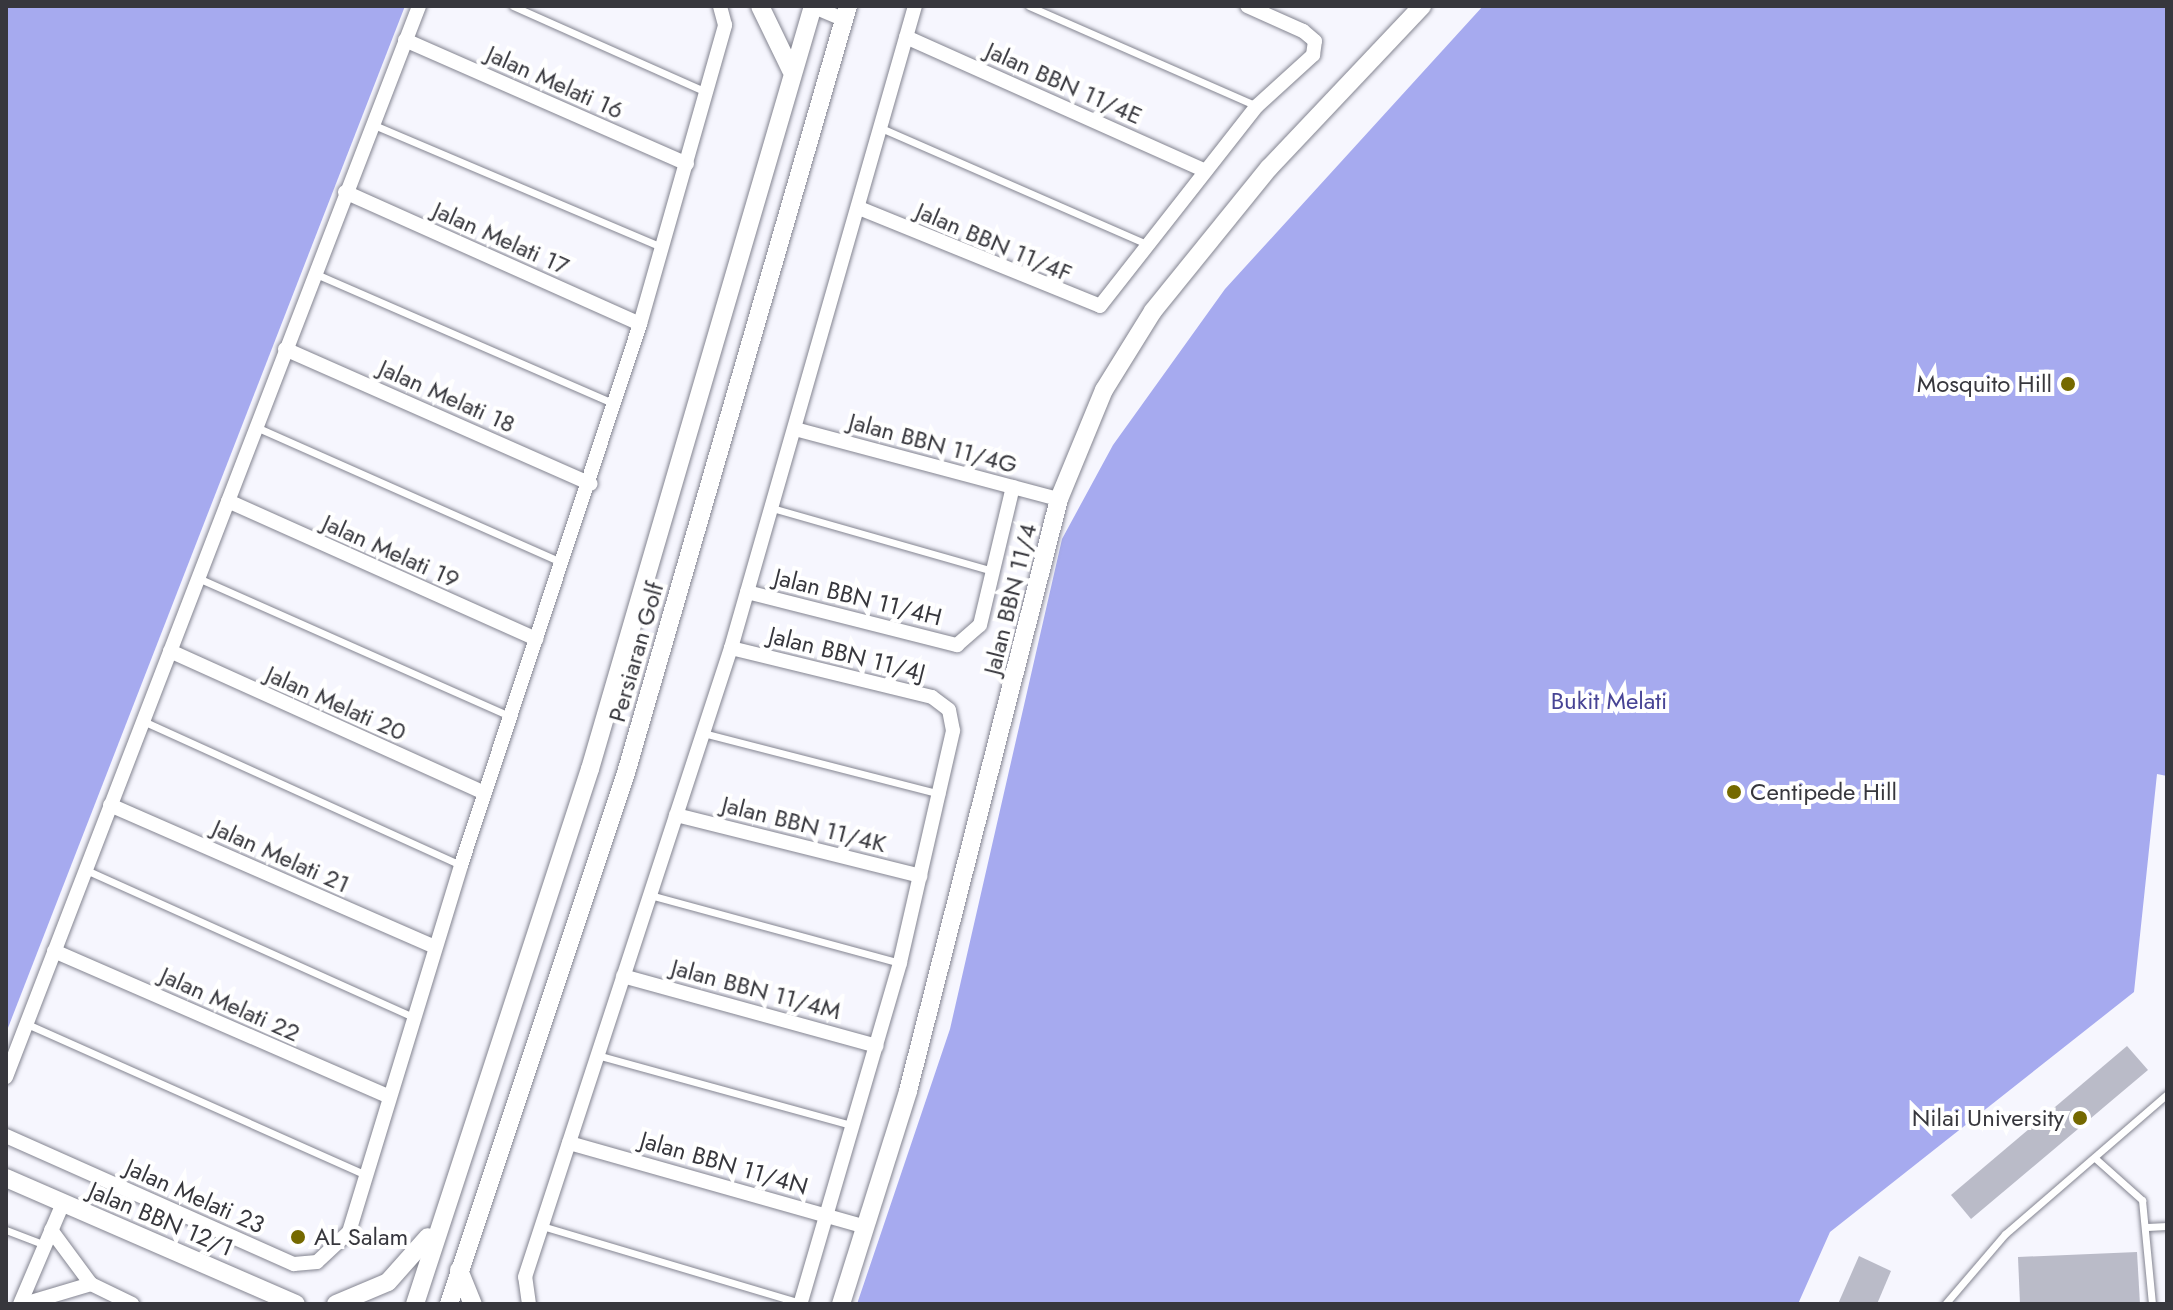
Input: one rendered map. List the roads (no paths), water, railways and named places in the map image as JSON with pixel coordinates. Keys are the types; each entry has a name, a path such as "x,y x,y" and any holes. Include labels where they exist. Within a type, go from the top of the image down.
{"street":[{"path":"6,1077 419,6"},
{"path":"760,6 792,73"},
{"path":"813,6 846,13"},
{"name":"Persiaran Golf","path":"415,1304 590,769 813,6"},
{"path":"529,1304 525,1277 731,648 915,6"},
{"path":"1149,245 1203,170 1257,106 1313,55 1315,41 1247,6"},
{"name":"Jalan BBN 11/4","path":"841,1304 962,892 1059,499 1104,390 1153,311 1269,168 1422,6"},
{"name":"Jalan Melati 23","path":"6,1136 294,1264 333,1252 349,1232 369,1176 413,1017 484,793 565,564 640,324 725,25 721,7"},
{"name":"Persiaran Golf","path":"449,1304 626,773 846,13"},
{"name":"Jalan BBN 11/4E","path":"906,37 1203,170"},
{"name":"Jalan Melati 16","path":"405,40 687,164"},
{"name":"Jalan Melati 17","path":"345,192 640,324"},
{"name":"Jalan BBN 11/4F","path":"859,208 1090,308 1110,297 1149,245"},
{"name":"Jalan Melati 18","path":"285,349 591,484"},
{"name":"Jalan BBN 11/4G","path":"795,429 1059,499"},
{"path":"993,571 1013,487"},
{"name":"Jalan Melati 19","path":"228,501 537,639"},
{"name":"Jalan BBN 11/4H","path":"747,592 957,645 980,625 993,571"},
{"name":"Jalan BBN 11/4J","path":"731,648 932,697 949,710 953,731 941,794"},
{"name":"Jalan Melati 20","path":"170,651 484,793"},
{"path":"800,1303 900,963 941,794"},
{"name":"Jalan Melati 21","path":"110,805 435,947"},
{"name":"Jalan BBN 11/4K","path":"676,815 921,876"},
{"name":"Jalan Melati 22","path":"54,951 389,1097"},
{"name":"Jalan BBN 11/4M","path":"623,976 877,1046"},
{"name":"Jalan BBN 11/4N","path":"569,1143 866,1227"},
{"name":"Jalan BBN 12/1","path":"6,1178 296,1304"},
{"path":"22,1304 63,1203"},
{"path":"336,1304 388,1282 419,1253 441,1218"},
{"path":"51,1230 91,1284 132,1304"},
{"path":"459,1270 473,1304"},
{"path":"22,1304 91,1284"}],"lane":[{"path":"513,6 706,92"},
{"path":"1029,6 1257,106"},
{"path":"372,124 662,247"},
{"path":"881,128 1149,245"},
{"path":"314,274 613,403"},
{"path":"256,427 565,564"},
{"path":"772,508 993,571"},
{"path":"198,578 510,716"},
{"path":"143,721 461,865"},
{"path":"703,733 941,794"},
{"path":"86,870 413,1017"},
{"path":"650,895 900,963"},
{"path":"27,1024 369,1176"},
{"path":"597,1055 854,1126"},
{"path":"1945,1304 2005,1234 2096,1159 2167,1094"},
{"path":"2096,1159 2130,1184 2147,1227 2152,1304"},
{"path":"542,1226 800,1303"},
{"path":"2147,1227 2167,1226"},
{"path":"6,1230 45,1245"}],"place":[{"name":"Mosquito Hill","path":"2068,384"},
{"name":"Centipede Hill","path":"1734,792"},
{"name":"Nilai University","path":"2080,1118"},
{"name":"AL Salam","path":"298,1237"}],"park label":[{"name":"Bukit Melati","path":"1609,701"}]}
